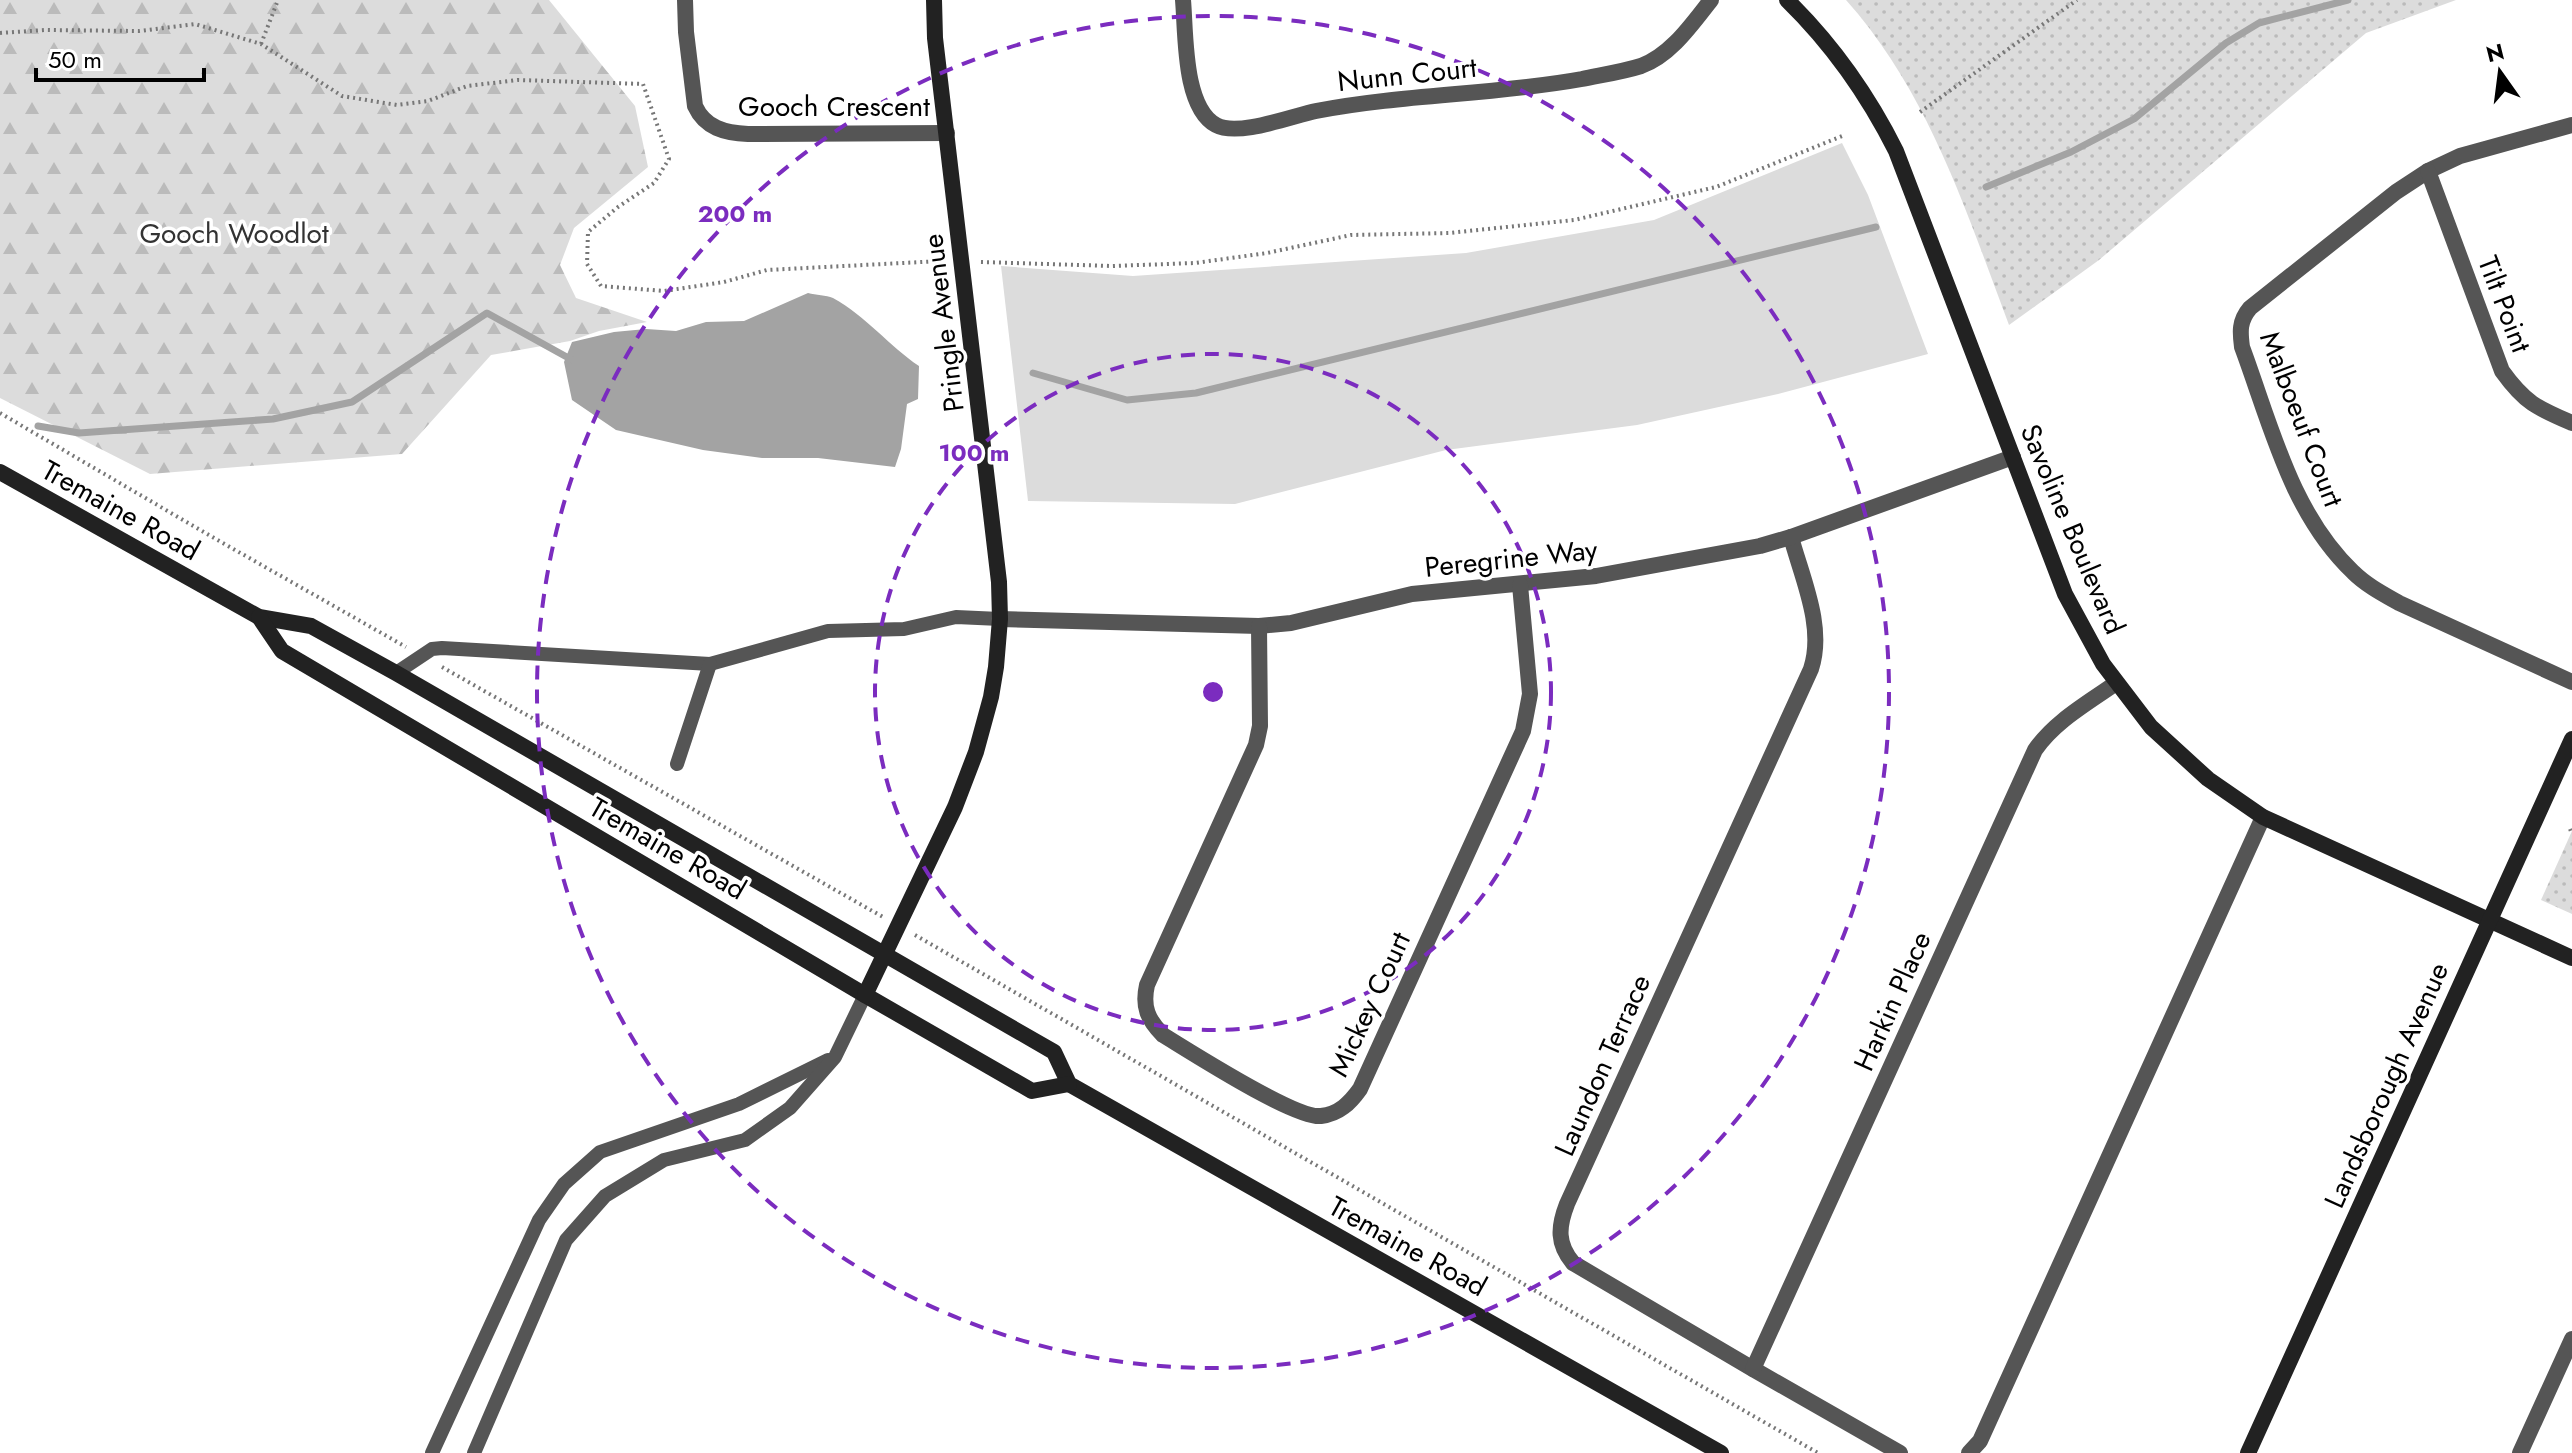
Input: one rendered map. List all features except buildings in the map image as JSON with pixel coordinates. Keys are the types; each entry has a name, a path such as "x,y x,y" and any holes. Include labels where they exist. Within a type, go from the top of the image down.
{"street":[{"name":"Gooch Crescent","path":"685,0 695,106 699,115 722,131 748,134 947,133"},
{"name":"Pringle Avenue","path":"865,995 955,807 976,752 991,697 1000,619 997,559 935,38 934,0"},
{"name":"Nunn Court","path":"1183,0 1193,92 1199,108 1207,119 1219,127 1239,129 1355,104 1521,88 1643,65 1673,45 1711,0"},
{"name":"Savoline Boulevard","path":"1787,0 1851,74 1881,121 1896,151 2065,594 2082,629 2116,683 2151,727 2208,779 2263,817 2572,958"},
{"name":"Malboeuf Court","path":"2572,125 2460,156 2428,171 2396,192 2250,308 2241,322 2242,347 2302,505 2320,533 2354,574 2399,603 2572,682"},
{"name":"Tilt Point","path":"2428,171 2502,371 2516,391 2533,406 2572,423"},
{"name":"Peregrine Way","path":"1000,619 1259,626 1291,623 1412,594 1596,576 1760,546 2013,457"},
{"name":"Tremaine Road","path":"0,472 259,617 311,626 396,673 1054,1052 1069,1084 1721,1453"},
{"name":"Laundon Terrace","path":"1791,537 1814,623 1816,655 1567,1204 1559,1229 1565,1253 1573,1263 1900,1453"},
{"name":"Mickey Court","path":"1259,626 1260,726 1256,745 1147,985 1145,1005 1152,1024 1163,1035 1289,1108 1318,1117 1339,1111 1360,1089 1523,731 1530,694 1520,585"},
{"name":"Tremaine Road","path":"259,617 282,651 865,995 1032,1091 1069,1084"},
{"name":"Harkin Place","path":"1753,1369 2035,750 2060,723 2116,683"},
{"name":"Landsborough Avenue","path":"2248,1453 2572,739"},
{"path":"1969,1453 1980,1441 2263,817"},
{"path":"2520,1453 2572,1339"}],"lane":[{"path":"396,673 432,649 442,648 710,664 828,631 904,629 956,617 1000,619"},
{"path":"677,764 710,664"},
{"path":"474,1453 566,1240 605,1196 664,1160 745,1140 790,1108 835,1057 865,995"},
{"path":"432,1453 539,1220 564,1184 600,1152 739,1104 835,1057"}],"path":[{"path":"261,44 278,0"},
{"path":"1920,112 2077,0"},
{"path":"0,33 139,31 195,24 261,44 342,96 397,105 428,101 467,86 518,80 643,84 669,159 654,183 588,232 587,264 601,286 664,291 724,282 767,270 941,261"},
{"path":"980,262 1112,266 1195,263 1267,253 1351,235 1449,233 1574,220 1716,187 1842,136"},
{"path":"0,413 406,647"},
{"path":"436,664 1818,1453"}],"green space":[{"name":"Gooch Woodlot","path":"0,0 549,0 635,106 648,167 574,228 560,265 576,298 647,322 599,331 570,341 491,355 402,454 150,474 0,398"},
{"path":"1846,0 2456,0 2366,33 2099,260 2009,325 1960,197 1923,114 1875,36"},
{"path":"1842,143 1868,195 1928,354 1778,394 1637,425 1446,450 1235,504 1028,501 1001,266 1133,276 1466,253 1654,220"},
{"path":"2572,831 2572,914 2541,900"}],"shaded area":[{"path":"808,293 830,297 845,305 919,366 918,399 907,404 901,449 895,467 818,458 762,458 703,450 616,430 572,400 564,362 572,342 614,332 646,329 676,331 706,322 744,321"}],"waterway":[{"path":"1986,187 2071,152 2134,119 2226,43 2259,23 2348,0"},
{"path":"1033,373 1127,400 1196,393 1876,227"},
{"path":"38,426 79,433 273,419 352,402 487,313 574,361"}]}
